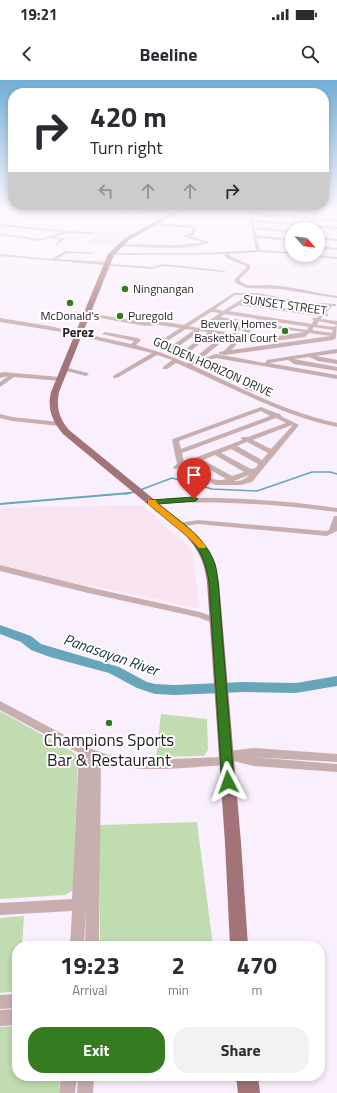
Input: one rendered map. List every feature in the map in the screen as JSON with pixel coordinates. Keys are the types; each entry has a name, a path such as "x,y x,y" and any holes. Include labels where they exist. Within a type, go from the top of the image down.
{"main road":[{"path":"110,257 105,267 52,402 59,424 70,436 179,525 199,543 209,560 213,582 227,758 239,941"},
{"path":"247,1081 248,1093"}],"street":[{"path":"2,260 6,257"},
{"path":"22,257 105,267 154,268 163,265 224,272"},
{"path":"52,260 57,257"},
{"path":"229,257 248,265 248,268 236,280 244,285 279,288 321,296 337,297"},
{"path":"201,359 194,358 158,345 234,294 278,302"},
{"path":"170,349 206,323 248,296 258,294 283,298 295,302 337,305"},
{"path":"225,353 283,298"},
{"path":"288,310 295,302"},
{"path":"238,303 337,317"},
{"path":"304,312 311,304"},
{"path":"215,318 255,324 266,333 269,340 305,335 331,304"},
{"name":"SUNSET STREET","path":"230,308 337,322"},
{"path":"206,352 225,353 333,338 337,327 313,326 209,310"},
{"path":"86,315 145,324 185,327 243,336 266,333 308,332 335,335"},
{"name":"GOLDEN HORIZON DRIVE","path":"0,320 32,324 132,346 156,353 176,360 287,412 311,420 337,425"},
{"path":"206,323 249,330"},
{"path":"183,354 213,332"},
{"path":"247,350 266,333"},
{"path":"201,359 206,352 228,334"},
{"path":"295,336 321,340"},
{"path":"270,353 337,344"},
{"path":"115,378 156,353"},
{"path":"260,363 311,355 336,353"},
{"path":"238,360 240,357 255,355"},
{"path":"311,355 318,359 337,362"},
{"path":"187,365 201,359 216,356 337,377"},
{"path":"289,359 294,362 337,370"},
{"path":"165,368 176,360"},
{"path":"64,369 86,374"},
{"path":"0,376 3,374 60,379"},
{"path":"0,385 13,375"},
{"path":"235,387 240,386 258,391 265,391"},
{"path":"261,409 296,426 262,466 245,483 220,484 209,481 178,466 178,452 175,440 261,409"},
{"path":"178,452 287,412"},
{"path":"0,416 12,419 59,424"},
{"path":"178,466 292,423"},
{"path":"218,424 273,453"},
{"path":"263,434 281,444"},
{"path":"231,446 262,466"},
{"path":"215,452 250,472"},
{"path":"197,459 232,479"},
{"path":"220,484 262,466"},
{"path":"149,501 207,499 307,506 337,510"},
{"path":"179,525 198,522 327,534 333,531 337,520"},
{"path":"0,568 88,590 200,615 216,621"},
{"path":"0,574 198,620 216,621"},
{"path":"0,705 90,753 113,761 148,764 227,758 253,752 337,758"},
{"path":"90,753 86,904 91,941"},
{"path":"227,758 254,762 337,768"},
{"path":"0,909 86,904"},
{"path":"78,941 86,904"},
{"path":"0,1002 12,1001"},
{"path":"0,1018 12,1017"},
{"path":"67,1093 68,1081"},
{"path":"85,1093 86,1081"}],"shaded area":[{"path":"142,505 189,547 192,552 199,603 199,606 196,608 91,585 85,586 4,567 4,565 0,564 0,508"}],"green space":[{"path":"0,711 73,752 77,756 73,890 65,895 0,899"},
{"path":"161,714 207,719 208,750 204,756 156,757"},
{"path":"197,822 212,941 100,941 100,825"},
{"path":"24,916 22,941 12,941 12,992 0,993 0,918"},
{"path":"12,1026 12,1081 60,1081 59,1093 0,1093 0,1027"}],"waterway":[{"path":"140,490 172,478 212,489 257,491 312,472 330,472 337,474"},
{"path":"129,493 134,492"},
{"path":"0,504 129,493"},
{"path":"125,494 129,493"},
{"name":"Panasayan River","path":"0,629 26,639 36,647 55,654 114,670 142,685 155,689 175,690 244,687 296,688 337,681"}],"slow traffic":[{"path":"153,502 151,502 190,534 202,547"}],"place":[{"name":"Ningnangan","path":"125,289"},
{"name":"McDonald's","path":"70,303"},
{"name":"Puregold","path":"120,316"},
{"name":"Beverly Homes Basketball Court","path":"285,331"},
{"name":"Champions Sports Bar & Restaurant","path":"109,723"}],"district":[{"name":"Perez","path":"78,332"}],"route":[{"path":"194,499 151,502 195,538 205,551 211,565 228,782"}]}
